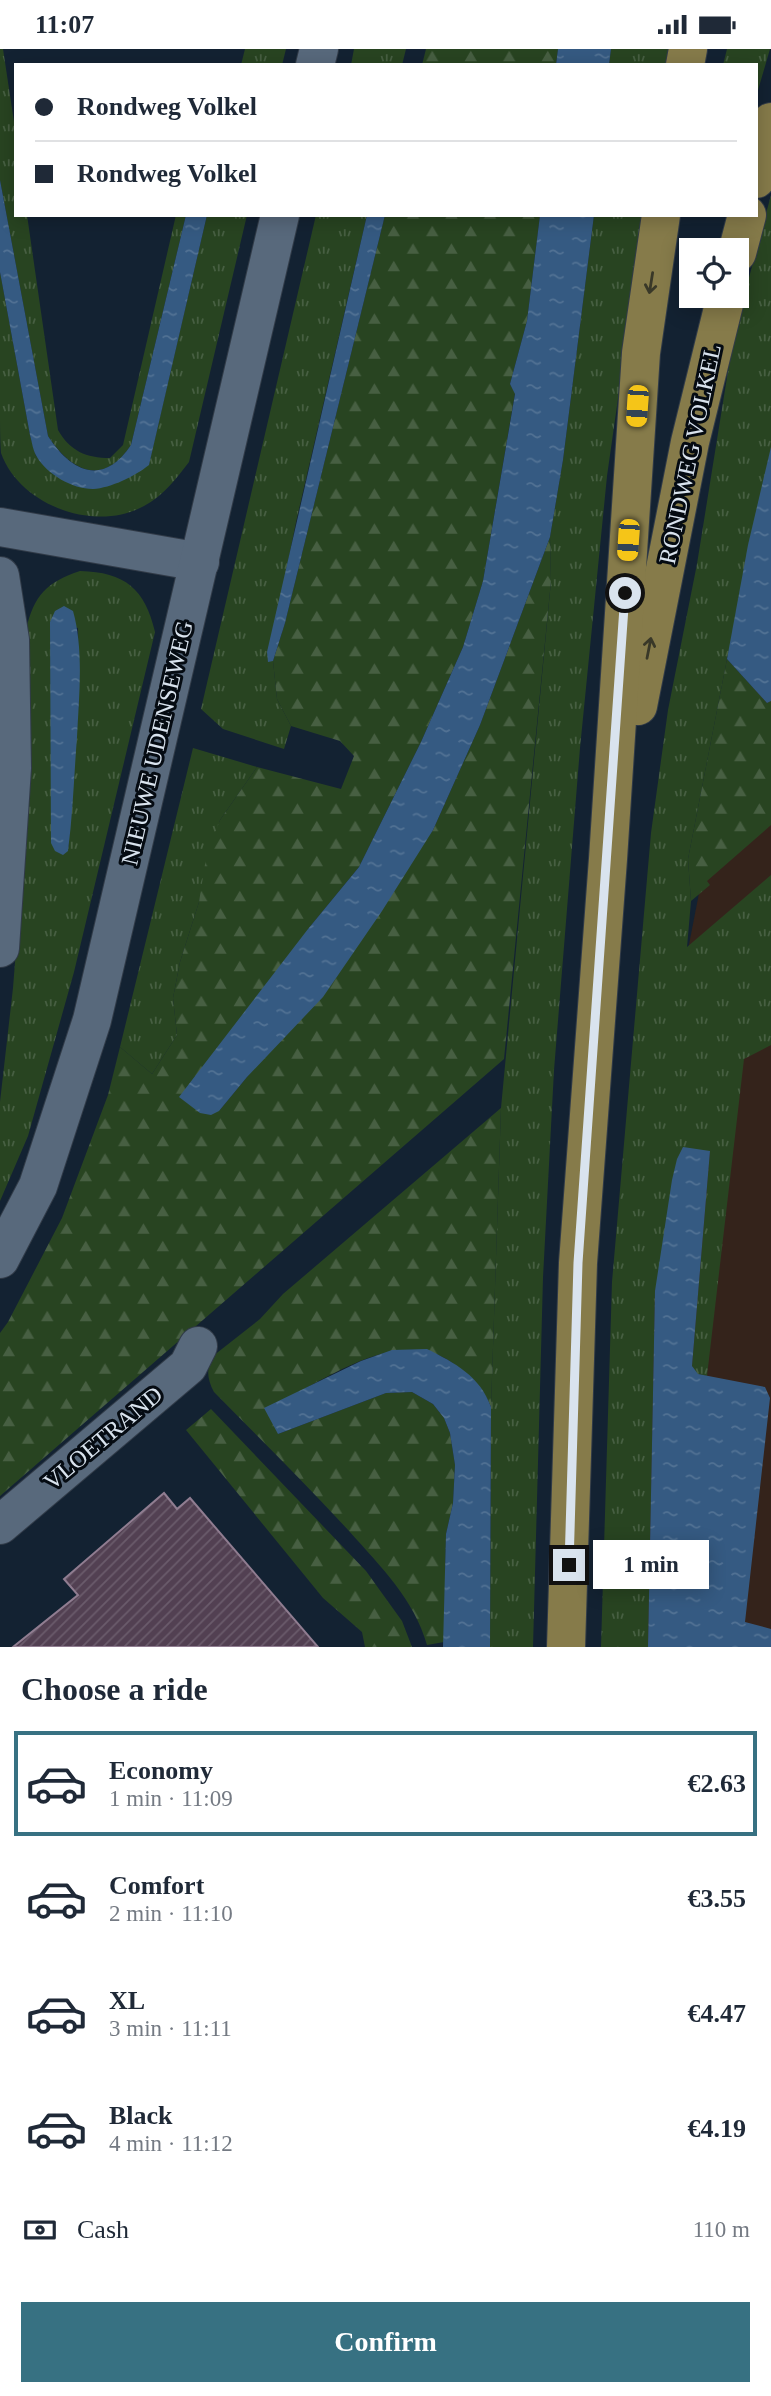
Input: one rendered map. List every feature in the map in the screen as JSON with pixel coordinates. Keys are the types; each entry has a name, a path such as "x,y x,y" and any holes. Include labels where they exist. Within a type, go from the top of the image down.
{"main road":[{"path":"758,171 771,121"},
{"name":"RONDWEG VOLKEL","path":"566,1647 578,1263 641,353 661,217"},
{"path":"741,238 746,217"},
{"name":"RONDWEG VOLKEL","path":"607,859 690,442 723,308"}],"street":[{"name":"NIEUWE UDENSEWEG","path":"0,1259 38,1186 92,1020 280,217"},
{"path":"0,527 200,562"},
{"path":"0,576 10,639 12,768 0,948"},
{"name":"VLOETRAND","path":"0,1525 188,1366 198,1346"}],"shaded area":[{"path":"771,631 771,1647 622,1647 632,1237 723,770"}],"green space":[{"path":"0,49 3,49 14,122 14,217 27,217 58,430 73,448 93,457 110,458 123,445 176,217 186,217 131,445 110,466 99,470 77,466 67,459 48,436 0,180"},
{"path":"245,49 286,49 282,63 242,63"},
{"path":"354,49 406,49 402,63 351,63"},
{"path":"426,49 558,49 556,63 422,63"},
{"path":"611,49 672,49 669,63 609,63"},
{"path":"727,49 770,49 758,90 758,63 724,63"},
{"path":"771,195 771,496 727,659 688,859 691,901 687,947 771,875 771,1045 744,1059 707,1376 697,1374 692,1366 710,1151 655,1291 648,1647 601,1647 612,1282 651,833 668,710 697,564 734,334 741,308 749,308 749,278"},
{"path":"207,217 247,217 189,462 158,497 125,514 104,517 62,510 25,487 11,472 1,453 0,272 36,456 70,483 149,464"},
{"path":"316,217 367,217 296,522 268,661 273,661 277,699 291,726 284,749 223,729 201,709"},
{"path":"385,217 540,217 527,321 510,384 515,393 483,581 463,647 421,742 359,867 308,929 219,1111 433,830 480,725 550,537 551,581 504,1059 0,1496 0,1333 62,1218 108,1095 120,1047 152,1074 177,1035 173,998 180,962 199,902 206,858 220,820 257,767 341,789 354,756 340,741 291,726 277,699 273,661 285,623"},
{"path":"594,217 644,217 607,476 580,748 554,1070 543,1277 533,1647 490,1647 491,1407 501,1108 551,581 550,537 563,460"},
{"path":"80,571 109,575 131,586 145,604 155,632 74,972 28,1136 0,1201 0,1102 13,988 29,786 26,630 33,608 44,591 59,580","holes":["50,622 78,628 79,698 68,851"]},
{"path":"727,659 767,703 771,701 771,825 707,881 710,885 691,901 688,859"},
{"path":"193,748 257,767 220,820 180,962 173,998 177,1035 152,1074 120,1047"},
{"path":"501,1108 491,1407 477,1385 465,1374 444,1358 421,1351 397,1351 348,1366 280,1402 278,1434 386,1393 412,1392 433,1404 444,1418 450,1433 455,1465 453,1503 446,1534 444,1642 427,1645 414,1613 395,1584 332,1513 214,1392 208,1370 213,1356 260,1319 283,1294"},
{"path":"211,1409 366,1571 402,1621 412,1647 365,1647 362,1632 323,1598 186,1430"}],"water":[{"path":"558,49 611,49 609,63 556,63"},
{"path":"0,180 48,436 67,459 77,466 98,470 120,458 131,445 186,217 207,217 149,465 115,484 93,489 61,479 41,463 34,452 30,435 0,272"},
{"path":"367,217 385,217 285,623 273,661 268,662 267,652"},
{"path":"540,217 594,217 563,460 550,537 480,725 433,830 323,997 247,1077 219,1111 211,1115 200,1113 179,1097 359,867 421,742 463,647 483,581 515,394 510,384 527,321"},
{"path":"771,447 771,701 767,703 727,659 748,545"},
{"path":"64,606 73,611 79,641 80,673 71,823 68,851 63,855 55,851 51,843 50,622 55,611"},
{"path":"683,1147 710,1151 692,1366 698,1374 765,1387 770,1398 745,1622 771,1629 771,1647 648,1647 655,1291 672,1180"},
{"path":"427,1349 457,1365 473,1379 491,1407 490,1647 443,1647 446,1534 453,1503 455,1465 450,1433 444,1418 433,1404 412,1392 386,1393 278,1434 264,1408 361,1361 392,1350"}],"building":[{"path":"164,1493 177,1509 190,1498 318,1647 13,1647 78,1595 64,1579"}],"route":[{"path":"569,1565 578,1263 625,593"}]}
